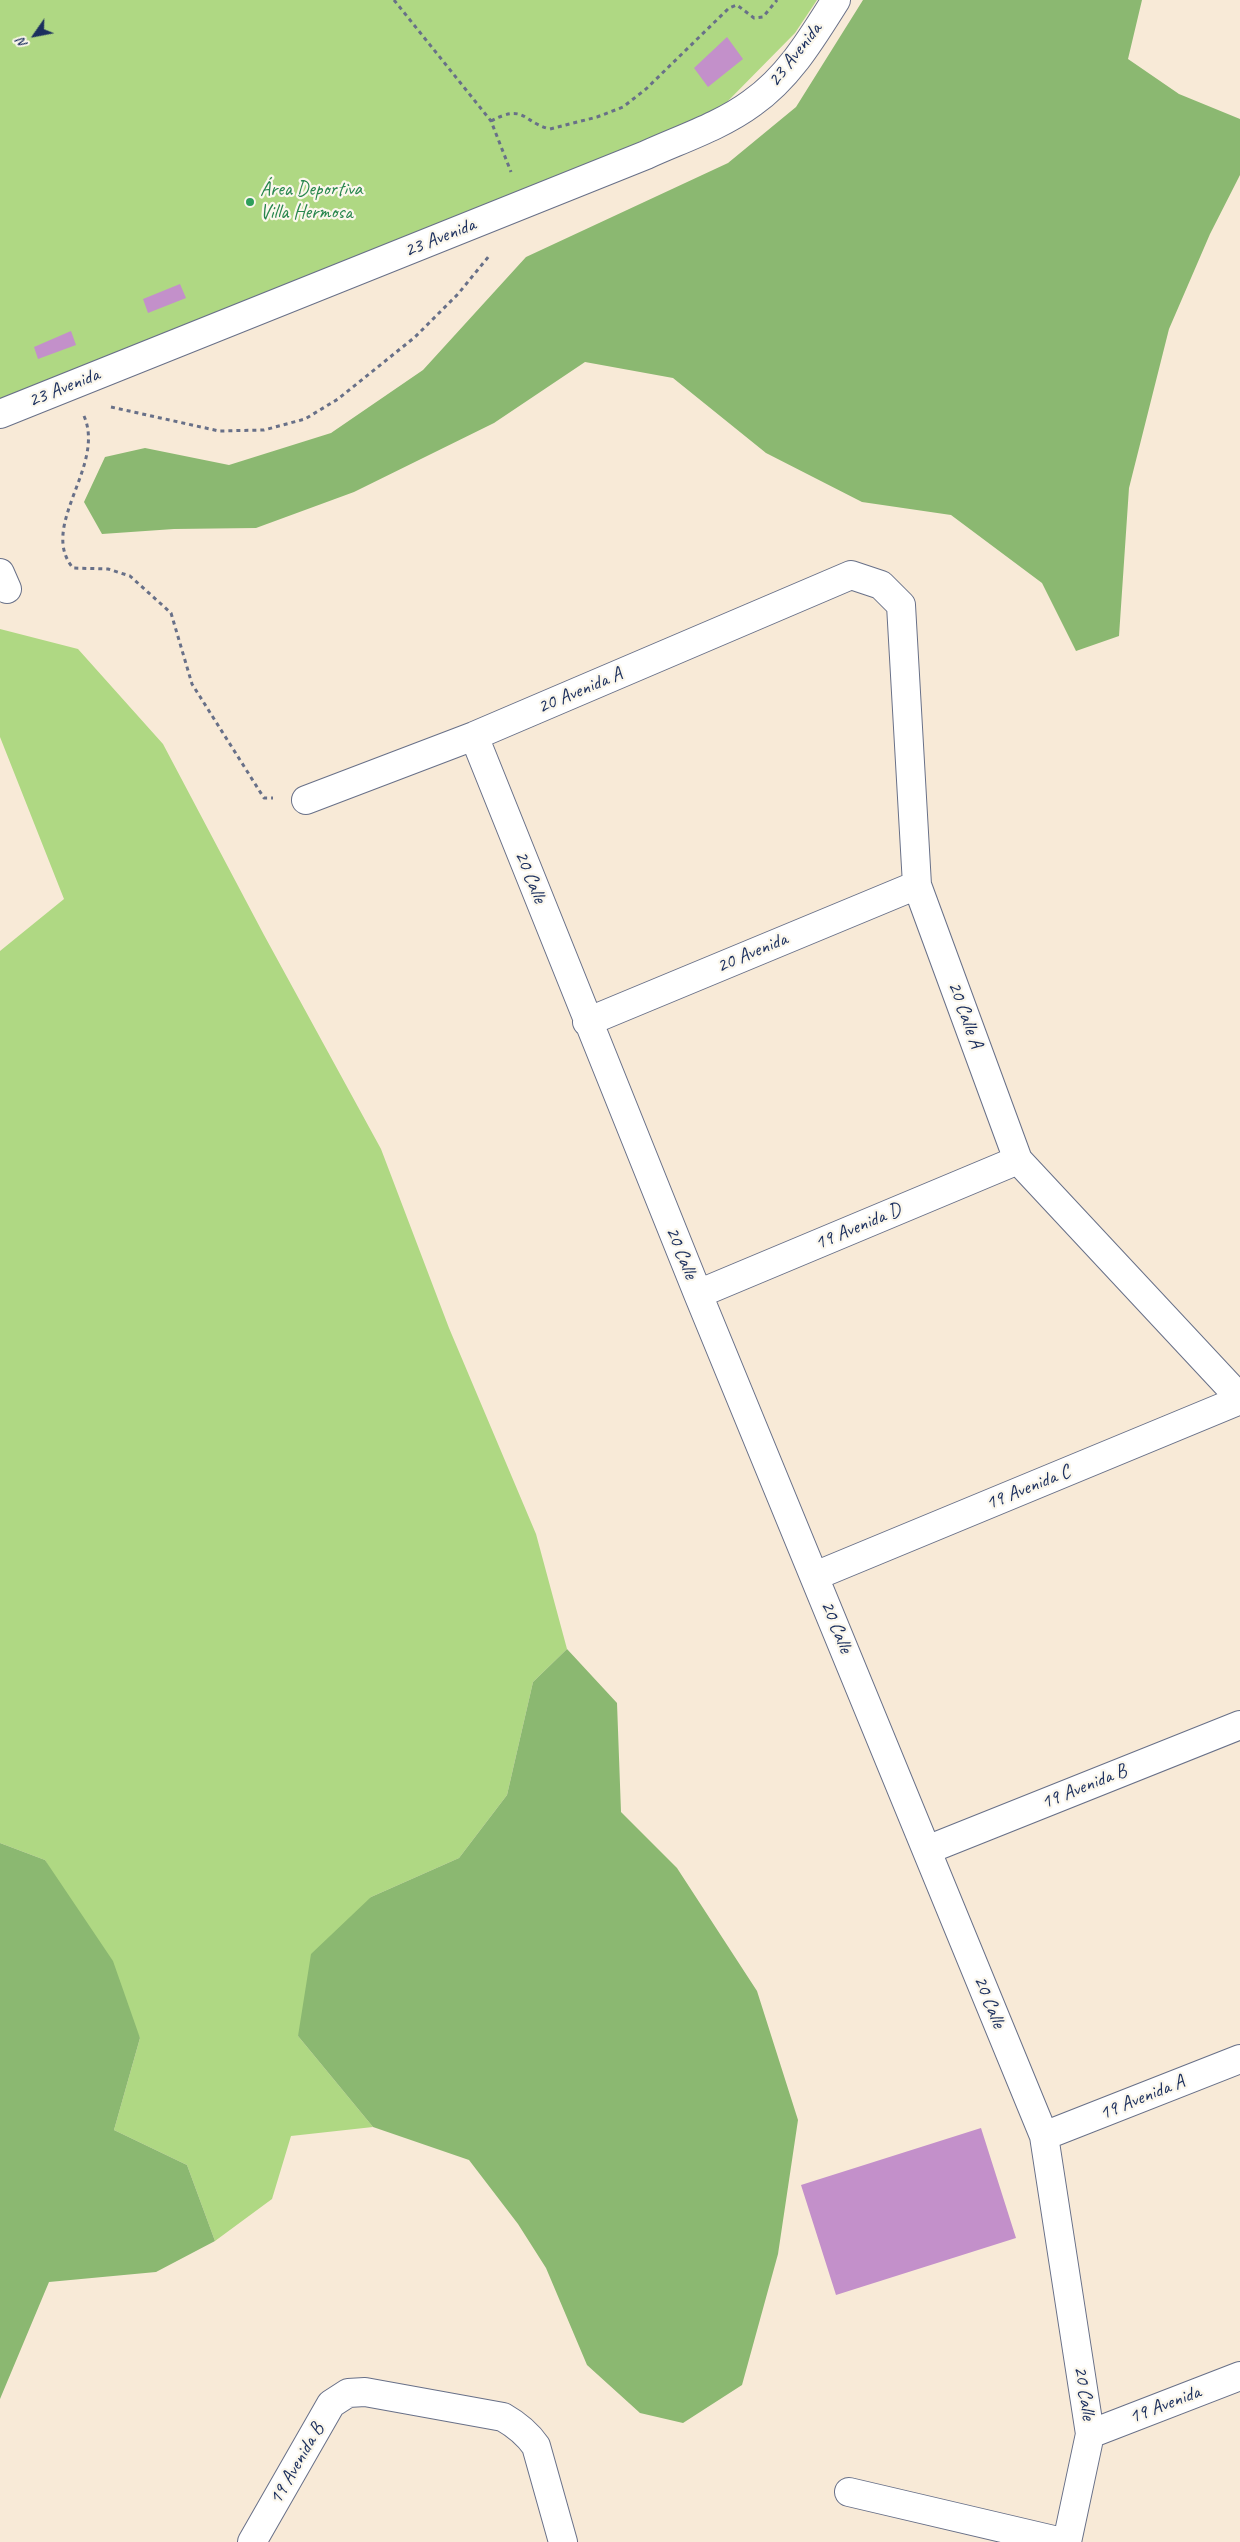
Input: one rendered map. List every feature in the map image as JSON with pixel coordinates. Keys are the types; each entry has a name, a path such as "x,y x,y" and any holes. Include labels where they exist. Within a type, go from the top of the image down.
{"street":[{"name":"23 Avenida","path":"0,414 646,155 735,115 753,103 788,70 805,48 836,0"},
{"name":"20 Avenida A","path":"306,800 474,736 851,575"},
{"name":"20 Calle A","path":"851,575 881,585 900,605 917,885 1018,1160 1240,1399"},
{"name":"20 Calle","path":"474,736 587,1022 1044,2136 1090,2434 1067,2542"},
{"name":"20 Avenida","path":"587,1022 917,885"},
{"name":"19 Avenida D","path":"698,1294 1018,1160"},
{"name":"19 Avenida C","path":"815,1576 1240,1399"},
{"name":"19 Avenida B","path":"927,1850 1240,1725"},
{"name":"19 Avenida A","path":"1044,2136 1240,2059"},
{"name":"19 Avenida","path":"1090,2434 1240,2376"},
{"name":"19 Avenida B","path":"252,2542 331,2404 348,2393 365,2392 503,2417 516,2425 529,2435 536,2446 563,2542"},
{"path":"849,2492 1062,2542"}],"path":[{"path":"394,0 491,121 523,204"},
{"path":"491,121 503,115 514,113 524,115 541,127 550,129 611,112 646,89 728,8 736,5 754,18 764,17 777,0"},
{"path":"105,406 219,431 264,430 305,419 338,400 415,337 458,294 493,251"},
{"path":"81,411 88,426 89,443 85,466 64,526 66,560 73,568 108,568 130,576 171,613 192,684 264,798 306,800"}],"green space":[{"name":"Área Deportiva Villa Hermosa","path":"0,0 817,0 795,33 724,105 639,147 0,404"},
{"path":"863,0 1142,0 1128,59 1179,94 1240,119 1240,175 1210,234 1169,329 1129,488 1119,636 1076,651 1042,583 951,515 862,502 766,453 673,378 585,362 494,423 354,492 256,528 174,529 102,534 84,502 105,457 145,448 229,465 331,433 423,370 526,257 728,163 796,107"},
{"path":"0,629 78,649 163,744 264,935 381,1149 449,1328 536,1534 567,1649 533,1682 507,1795 459,1858 371,1897 298,2036 373,2127 291,2136 272,2199 215,2241 187,2165 114,2130 140,2038 45,1860 0,1843 0,951 64,899 0,737"},
{"path":"567,1649 617,1703 621,1812 677,1868 757,1991 798,2120 778,2254 742,2385 683,2423 640,2413 587,2365 546,2268 518,2224 469,2160 373,2127 298,2036 311,1954 371,1897 459,1858 507,1795 533,1682"},
{"path":"0,1843 45,1860 113,1961 140,2038 114,2130 187,2165 215,2241 156,2272 49,2282 0,2399"}],"building":[{"path":"727,37 743,59 708,87 694,68"},
{"path":"180,284 186,298 148,313 143,299"},
{"path":"71,331 76,345 38,359 34,347"},
{"path":"981,2128 1016,2238 836,2295 801,2185"}],"place":[{"name":"Área Deportiva Villa Hermosa","path":"250,202"}]}
